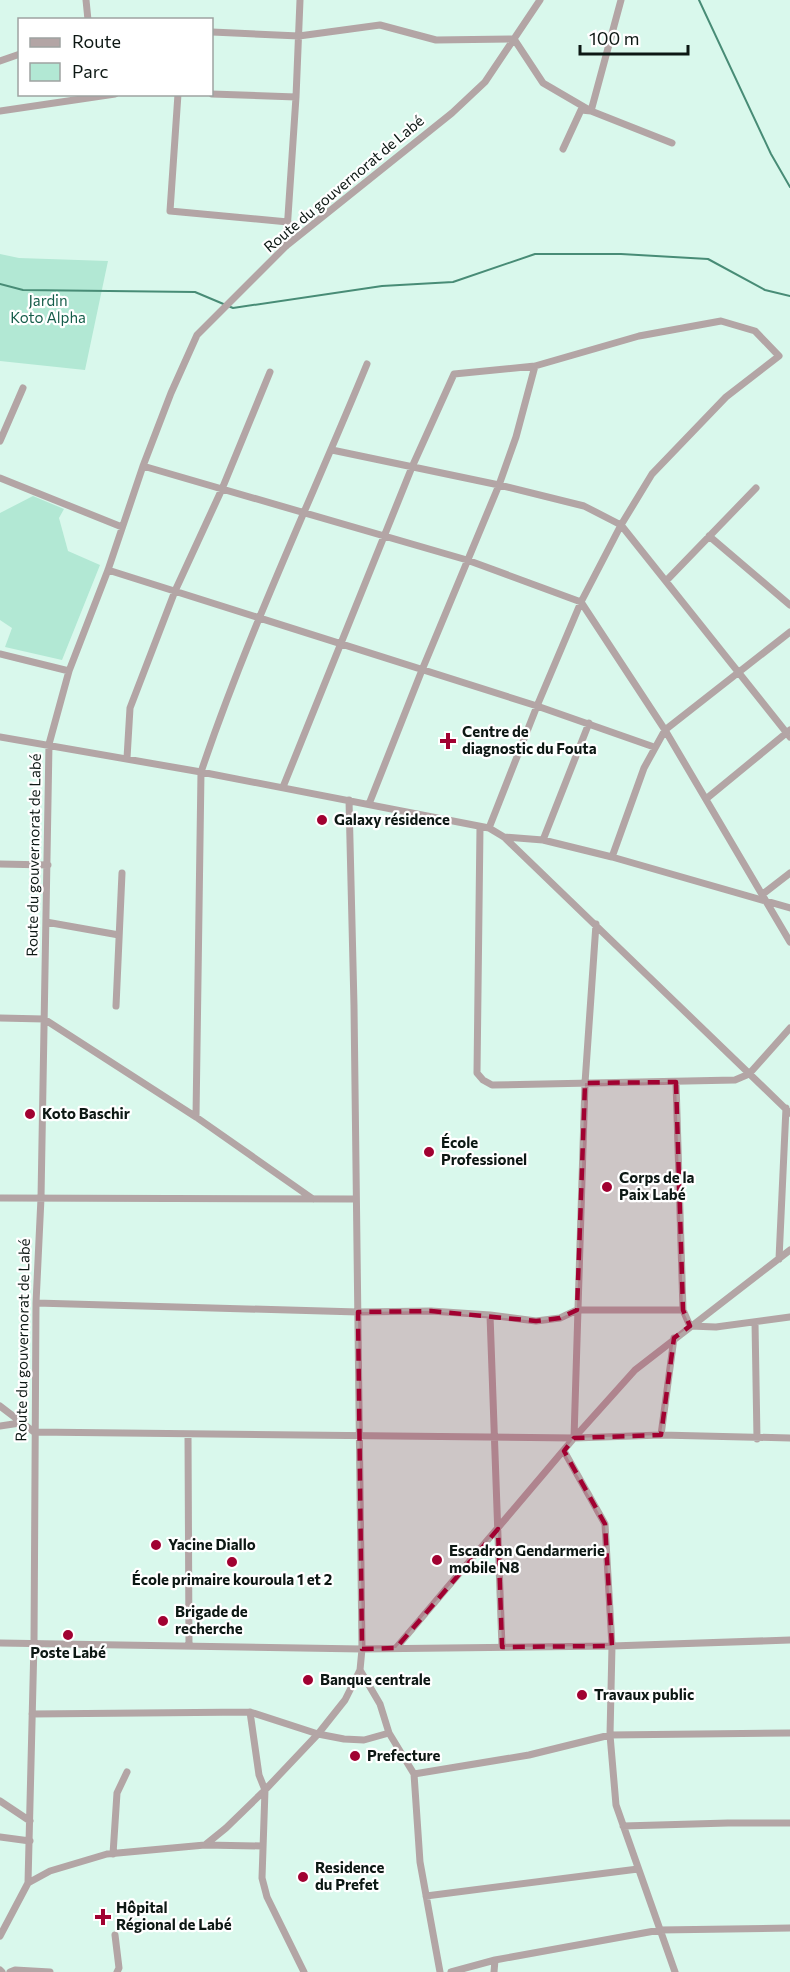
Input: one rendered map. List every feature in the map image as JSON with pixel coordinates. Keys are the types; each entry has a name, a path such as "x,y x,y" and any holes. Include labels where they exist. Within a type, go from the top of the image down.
{"street":[{"path":"86,0 88,18"},
{"path":"286,246 300,0"},
{"name":"Route du gouvernorat de Labé","path":"28,1883 34,1643 36,1303 41,1198 49,744 69,671 108,570 143,466 171,393 197,335 286,246 452,112 485,82 540,0"},
{"path":"591,111 621,0"},
{"path":"213,32 299,36 380,26 436,40 514,39 543,83 591,111 672,143"},
{"path":"0,61 18,55"},
{"path":"213,94 296,97"},
{"path":"0,111 101,96"},
{"path":"178,96 170,211 288,222"},
{"path":"563,149 581,110 591,111"},
{"path":"283,787 412,467 454,374 535,366 639,336 721,321 755,331 779,356 726,397 652,474 621,525 581,602 489,828"},
{"path":"196,1117 201,772 216,725 259,617 367,364"},
{"path":"369,804 499,485 516,437 535,366"},
{"path":"127,758 130,708 175,591 222,489 270,372"},
{"path":"0,441 23,388"},
{"path":"332,450 499,485 584,506 621,525 739,674 789,733 706,799"},
{"path":"143,466 467,560 581,602 665,730 790,942"},
{"path":"0,478 122,527"},
{"path":"666,581 756,488"},
{"path":"709,536 790,604"},
{"path":"108,570 537,706 654,747"},
{"path":"612,857 644,768 665,730 790,632"},
{"path":"0,654 69,671"},
{"path":"543,840 589,723"},
{"path":"0,736 283,787 489,828 504,837 788,1111 778,1259"},
{"path":"205,1845 264,1790 318,1734 345,1700 360,1670 363,1649 349,800"},
{"path":"480,827 477,1073 483,1080 492,1085 735,1080 749,1074 790,1028"},
{"path":"504,837 543,840 612,857 764,897 790,908"},
{"path":"0,864 48,865"},
{"path":"116,1006 122,873"},
{"path":"764,897 790,873"},
{"path":"46,922 119,935"},
{"path":"574,1437 585,1083 596,924"},
{"path":"0,1018 44,1019 196,1117 313,1199"},
{"path":"676,1082 683,1310 690,1326"},
{"path":"0,1198 356,1199"},
{"path":"396,1648 574,1437 634,1370 790,1250"},
{"path":"36,1303 431,1311 536,1321 560,1318 577,1310 683,1310"},
{"path":"490,1315 502,1647"},
{"path":"690,1326 716,1327 790,1317"},
{"path":"755,1322 757,1438"},
{"path":"661,1435 674,1338"},
{"path":"0,1406 34,1432 496,1437 661,1435 790,1438"},
{"path":"0,1426 20,1423"},
{"path":"188,1434 189,1646"},
{"path":"564,1451 605,1524 612,1646 610,1735 616,1805 675,1972"},
{"path":"0,1643 363,1649 612,1646 790,1640"},
{"path":"360,1670 380,1704 389,1733 414,1774 420,1862 440,1972"},
{"path":"250,1712 259,1775 264,1790 262,1878 267,1897 304,1972"},
{"path":"32,1714 250,1712 318,1734 344,1739 364,1740 389,1733"},
{"path":"414,1774 529,1755 610,1735 790,1733"},
{"path":"113,1854 117,1793 127,1772"},
{"path":"0,1801 30,1821"},
{"path":"624,1827 729,1822 790,1823"},
{"path":"0,1837 30,1841"},
{"path":"0,1936 28,1883 50,1871 113,1854 205,1845 262,1846"},
{"path":"426,1896 638,1869"},
{"path":"451,1972 495,1960 660,1930 790,1928"},
{"path":"115,1935 119,1968 117,1972"},
{"path":"495,1960 495,1972"},
{"path":"10,1972 15,1970 50,1972"}],"highlighted area":[{"path":"676,1082 683,1310 690,1326 674,1338 661,1435 574,1438 564,1451 605,1524 612,1646 502,1647 498,1529 396,1648 362,1649 358,1312 431,1311 536,1321 560,1318 577,1310 585,1083"}],"green space":[{"name":"Jardin Koto Alpha","path":"0,254 19,258 108,261 85,370 0,361"},
{"path":"33,496 64,509 59,518 68,551 100,565 62,660 5,647 12,628 0,620 0,513"}],"waterway":[{"path":"699,0 771,154 790,187"},
{"path":"0,284 23,290 195,292 233,308 382,286 453,282 535,254 621,254 708,259 765,290 790,296"}],"place":[{"name":"Centre de diagnostic du Fouta","path":"448,741"},
{"name":"Galaxy résidence","path":"322,820"},
{"name":"Koto Baschir","path":"30,1114"},
{"name":"École Professionel","path":"429,1152"},
{"name":"Corps de la Paix Labé","path":"607,1187"},
{"name":"Yacine Diallo","path":"156,1545"},
{"name":"Escadron Gendarmerie mobile N8","path":"437,1560"},
{"name":"École primaire kouroula 1 et 2","path":"232,1562"},
{"name":"Brigade de recherche","path":"163,1621"},
{"name":"Poste Labé","path":"68,1635"},
{"name":"Banque centrale","path":"308,1680"},
{"name":"Travaux public","path":"582,1695"},
{"name":"Prefecture","path":"355,1756"},
{"name":"Residence du Prefet","path":"303,1877"},
{"name":"Hôpital Régional de Labé","path":"103,1917"}]}
